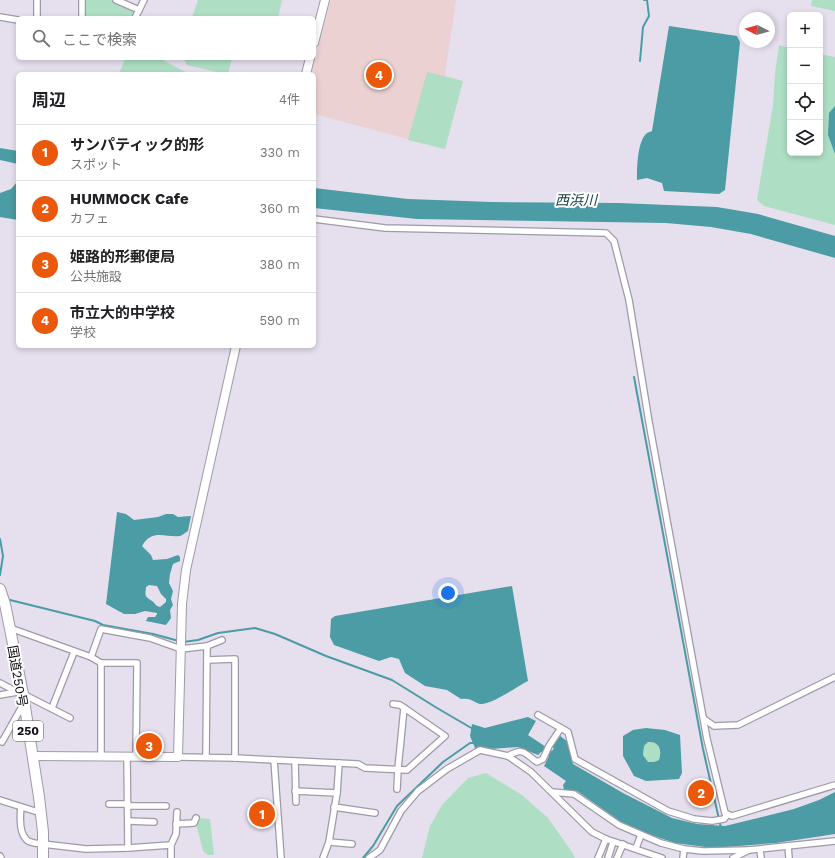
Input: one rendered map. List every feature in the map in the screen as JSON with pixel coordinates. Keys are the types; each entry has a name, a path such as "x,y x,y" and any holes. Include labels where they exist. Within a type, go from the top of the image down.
{"highway":[{"name":"国道250号","path":"1,591 10,628 33,756 41,813 43,858"}],"street":[{"path":"37,0 37,16"},
{"path":"82,0 82,16"},
{"path":"116,0 139,10"},
{"path":"136,16 144,0"},
{"path":"316,35 325,0"},
{"path":"0,17 16,20"},
{"path":"306,72 310,60"},
{"path":"316,219 385,228 606,233 614,241 629,300 652,437 704,719 715,774 725,813 727,815"},
{"path":"178,757 182,604 186,570 236,348"},
{"path":"10,628 101,663 137,663 136,756"},
{"path":"91,658 101,630 181,644 207,646 222,640"},
{"path":"206,757 207,646"},
{"path":"52,708 74,652"},
{"path":"207,660 235,660 235,758"},
{"path":"101,663 101,756"},
{"path":"704,719 714,726 738,725 835,677"},
{"path":"0,683 21,696 52,708 70,718"},
{"path":"0,695 21,696"},
{"path":"0,741 2,742 21,696"},
{"path":"33,756 235,758 358,764 365,768 407,770 445,736 400,705 393,704"},
{"path":"397,789 404,708"},
{"path":"538,715 568,732 575,759 668,811 694,819 712,821 724,819 727,815"},
{"path":"508,756 517,751 523,751 537,762 543,759 549,746 561,728"},
{"path":"369,858 380,850 401,812 418,791 447,769 480,750 508,756 531,772 592,832 613,842 636,848 662,858"},
{"path":"127,756 128,848"},
{"path":"274,760 281,858"},
{"path":"295,761 296,802"},
{"path":"323,858 329,842 337,793 339,763"},
{"path":"727,815 732,816 835,785"},
{"path":"295,791 337,793"},
{"path":"552,792 574,794 619,825 661,843 684,849 704,851 760,850 835,841"},
{"path":"0,800 41,813"},
{"path":"109,804 166,806"},
{"path":"21,807 21,820 24,837 28,841 86,849 171,845"},
{"path":"334,807 376,813"},
{"path":"171,858 171,845 176,834 177,812"},
{"path":"176,824 194,823 196,818"},
{"path":"128,821 154,822"},
{"path":"636,848 641,835"},
{"path":"598,858 606,839"},
{"path":"329,842 352,844"},
{"path":"608,858 613,842"},
{"path":"617,858 623,844"},
{"path":"788,846 789,858"},
{"path":"683,858 684,849"},
{"path":"733,858 749,850"},
{"path":"760,850 761,858"}],"shaded area":[{"path":"331,0 456,0 445,76 463,81 445,149 316,115 316,72 312,72"}],"green space":[{"path":"84,0 111,0 133,10 134,13 133,16 84,16"},
{"path":"198,0 282,0 278,16 193,16"},
{"path":"812,0 835,0 835,11 811,6"},
{"path":"779,45 787,47 787,156 823,156 823,55 835,57 835,225 764,206 757,200 773,105"},
{"path":"124,60 163,60 185,72 120,72"},
{"path":"184,60 232,60 228,72 217,72 187,65"},
{"path":"427,72 463,81 445,149 408,140"},
{"path":"648,742 658,745 660,750 659,760 648,762 643,755 644,746"},
{"path":"486,773 522,795 548,818 575,858 422,858 430,826 442,805 468,778"},
{"path":"198,818 210,819 214,855 208,855 203,851 196,824"}],"water":[{"path":"669,26 737,36 739,48 725,190 719,194 664,191 662,183 647,178 637,180 639,148 647,133 652,131"},
{"path":"835,106 835,154 828,135 829,113"},
{"path":"0,148 16,151 16,164 0,160"},
{"path":"16,183 16,220 0,217 0,193 11,189"},
{"path":"316,188 408,199 492,202 619,203 717,207 758,214 835,236 835,258 751,234 711,227 666,223 417,219 316,208"},
{"path":"117,512 126,514 134,520 158,517 166,514 173,514 178,517 191,516 188,531 182,535 155,535 146,540 142,546 151,555 153,560 167,559 178,555 180,557 180,561 173,564 170,574 169,583 173,591 171,599 173,605 170,610 171,618 166,625 146,621 148,617 155,617 157,613 145,611 135,614 124,614 106,604","holes":["149,585 157,586 161,594 166,599 166,602 160,607 146,595 146,587"]},
{"path":"512,586 528,681 499,698 487,703 480,704 468,699 461,699 447,690 425,686 405,673 399,659 391,657 379,661 334,645 330,637 331,619 335,616"},
{"path":"528,717 536,721 528,735 552,751 554,748 551,746 559,735 568,742 573,764 623,793 672,818 697,824 725,826 794,809 819,800 835,792 835,834 776,843 713,848 675,843 648,834 621,822 577,791 564,790 563,785 566,781 544,766 549,756 541,752 538,755 518,747 491,749 475,748 470,736 472,724 485,728"},
{"path":"646,728 665,730 680,735 682,773 679,779 646,781 634,776 623,756 623,736 633,730","holes":["648,742 658,745 660,757 659,760 648,762 643,755 644,746"]}],"waterway":[{"path":"640,61 643,27 649,16 647,0 644,0"},
{"path":"634,377 703,749 721,828"},
{"path":"0,539 3,556 0,575"},
{"path":"6,599 95,621 103,625 153,634 179,641"},
{"path":"183,642 198,640 218,633 255,628 275,634 326,656 392,680 473,729"},
{"path":"363,858 373,846 397,806 443,762 470,743 474,743"}],"place":[{"name":"市立大的中学校","path":"379,75"},
{"name":"姫路的形郵便局","path":"149,746"},
{"name":"HUMMOCK Cafe","path":"701,793"},
{"name":"サンパティック的形","path":"262,814"}],"water label":[{"name":"西浜川","path":"576,200"}]}
